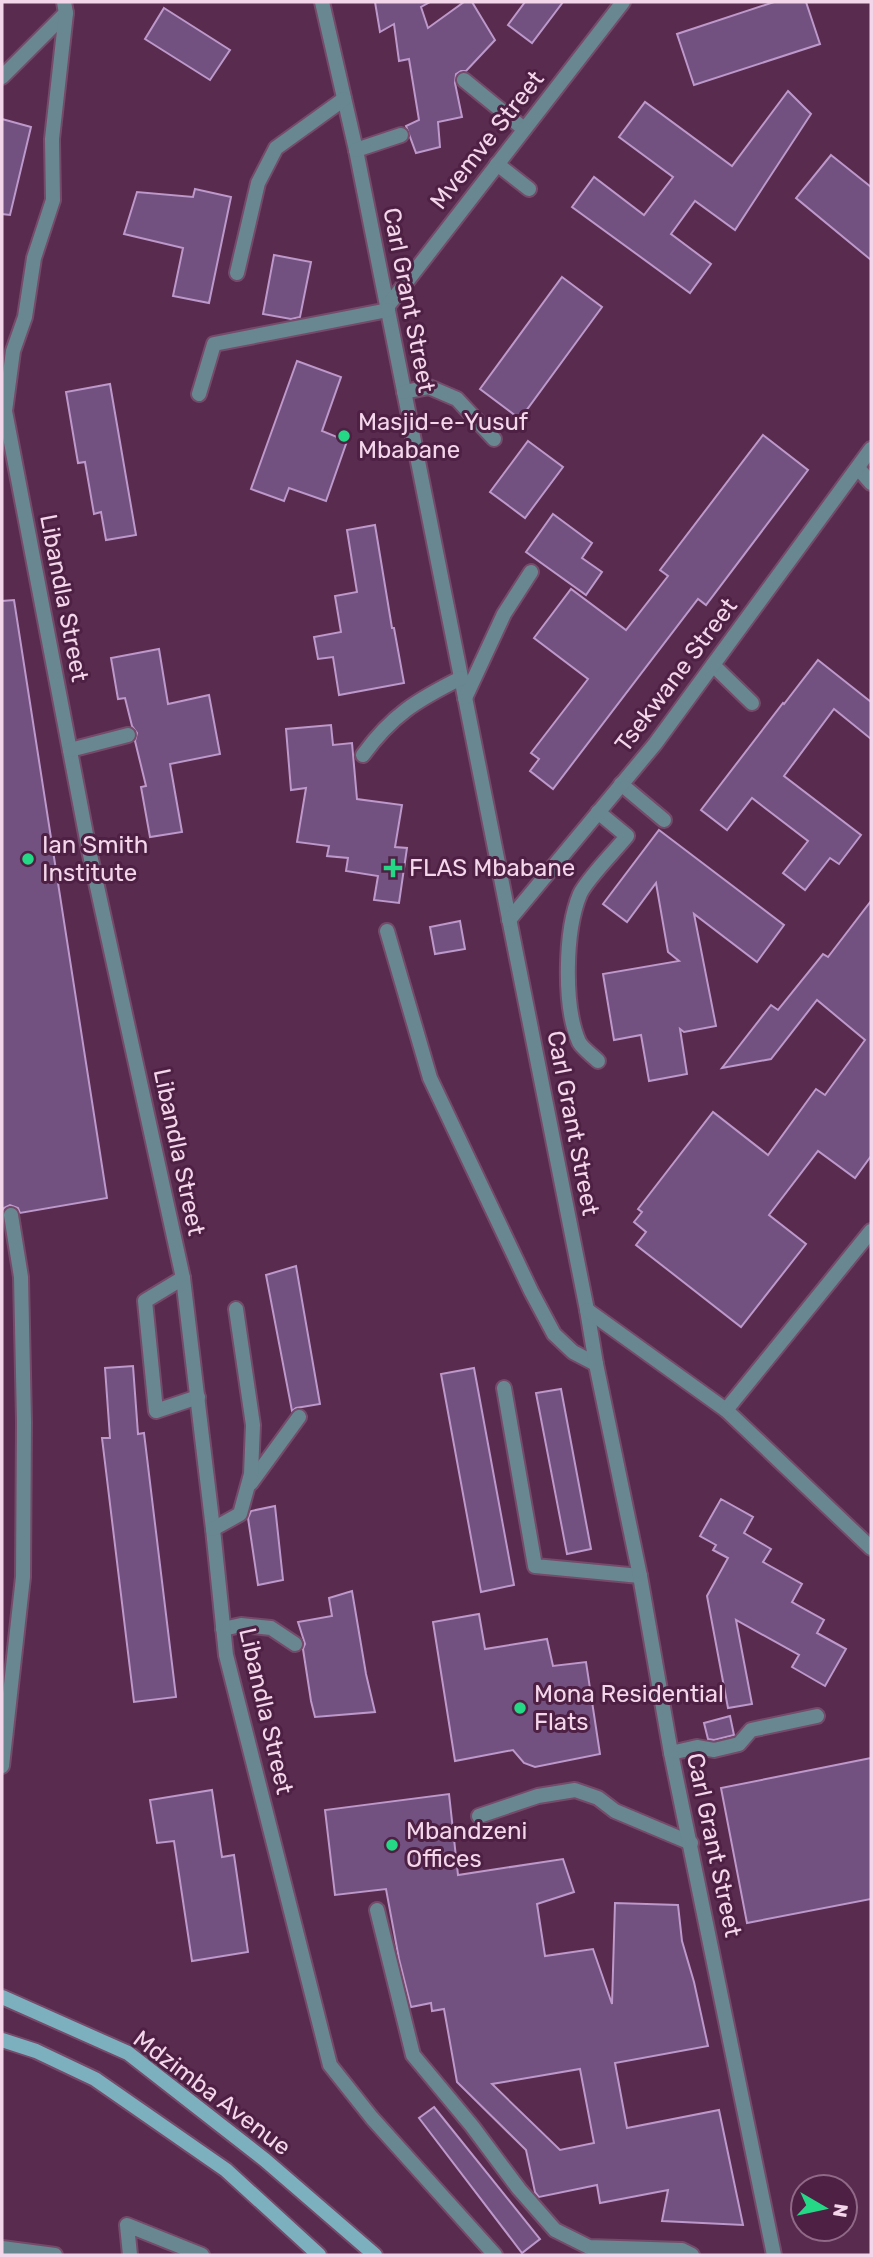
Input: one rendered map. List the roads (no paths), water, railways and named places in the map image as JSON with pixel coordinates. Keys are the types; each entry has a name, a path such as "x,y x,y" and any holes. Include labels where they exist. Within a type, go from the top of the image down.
{"main road":[{"name":"Mdzimba Avenue","path":"2,1997 128,2053 265,2160 375,2255"},
{"path":"2,2040 36,2051 95,2079 226,2170 319,2255"}],"street":[{"name":"Carl Grant Street","path":"322,2 388,308 640,1576 671,1753 774,2255"},
{"name":"Mvemve Street","path":"388,308 623,2"},
{"path":"2,76 65,7"},
{"name":"Libandla Street","path":"65,7 52,139 53,200 34,258 25,317 13,351 5,411 89,850 183,1278 226,1655 330,2065 372,2118 495,2255"},
{"path":"464,80 524,129"},
{"path":"237,273 258,183 276,148 344,99"},
{"path":"356,150 401,135"},
{"path":"497,164 529,189"},
{"path":"199,394 214,344 388,308"},
{"path":"404,392 429,387 457,399 494,439"},
{"name":"Tsekwane Street","path":"509,920 655,744 871,449"},
{"path":"858,468 871,483"},
{"path":"465,698 504,614 531,572"},
{"path":"713,665 752,703"},
{"path":"363,755 381,730 421,698 461,678"},
{"path":"70,750 128,736"},
{"path":"621,784 664,820"},
{"path":"598,812 627,836 581,892 571,920 569,1003 580,1044 598,1061"},
{"path":"387,931 430,1078 531,1291 554,1334 573,1352 596,1364"},
{"path":"2,1766 23,1577 21,1277 10,1215"},
{"path":"726,1410 871,1231"},
{"path":"183,1278 145,1301 156,1411 198,1397"},
{"path":"213,1529 240,1514 251,1474 253,1425 236,1309"},
{"path":"587,1310 726,1410 871,1548"},
{"path":"504,1388 535,1566 640,1576"},
{"path":"248,1487 299,1417"},
{"path":"223,1629 241,1625 271,1628 295,1644"},
{"path":"671,1753 697,1747 714,1750 739,1744 751,1730 817,1716"},
{"path":"479,1816 538,1796 575,1790 598,1798 615,1811 691,1843"},
{"path":"377,1910 413,2055 472,2126 519,2189 555,2230 589,2247 682,2250 692,2255"},
{"path":"130,2255 127,2225 202,2255"},
{"path":"2,2248 55,2255"}],"place":[{"name":"Masjid-e-Yusuf Mbabane","path":"344,436"},
{"name":"Ian Smith Institute","path":"28,859"},
{"name":"FLAS Mbabane","path":"393,868"},
{"name":"Mona Residential Flats","path":"520,1708"},
{"name":"Mbandzeni Offices","path":"392,1845"}]}
